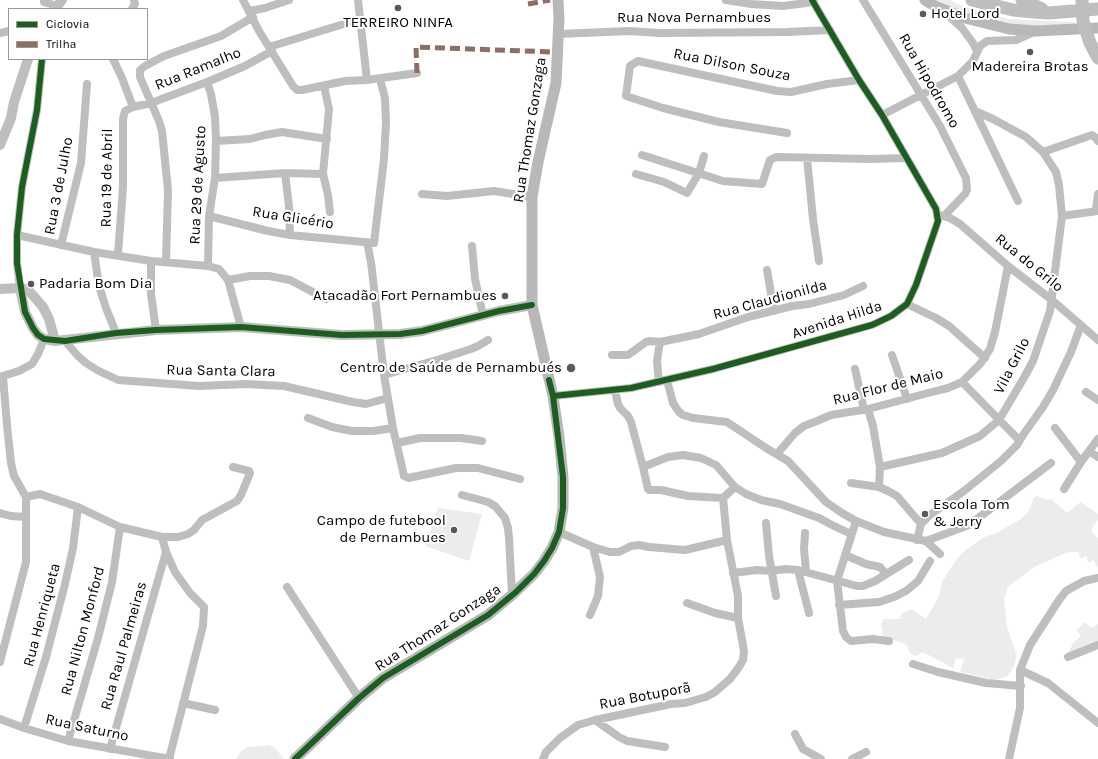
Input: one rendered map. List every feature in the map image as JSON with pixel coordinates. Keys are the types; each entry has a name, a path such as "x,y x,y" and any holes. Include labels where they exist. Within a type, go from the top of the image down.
{"highway":[{"path":"972,0 993,6 1022,11 1049,13 1079,6"},
{"path":"1022,0 1043,9 1079,6 1098,9"},
{"path":"1079,6 1090,43 1098,58"}],"main road":[{"name":"Rua Thomaz Gonzaga","path":"295,759 359,698 388,675 488,615 512,595 534,574 544,561 559,532 563,508 563,477 553,396 532,305 532,197 538,162 556,83 558,0"},
{"path":"924,0 965,18 1009,29 1036,31 1098,28"}],"street":[{"path":"243,0 259,31 297,90 417,73"},
{"path":"166,262 168,190 165,154 161,126 151,103 140,70 164,56 221,36 251,14 289,0"},
{"path":"358,0 367,80"},
{"path":"726,0 751,4 783,6 813,1 859,80 882,115 936,209 941,215"},
{"name":"Rua Hipodromo","path":"863,0 940,126 966,178 967,190 965,194 941,215"},
{"path":"42,1 58,5"},
{"path":"936,6 962,28 974,43 977,51"},
{"name":"Rua Ramalho","path":"133,107 151,103 207,82 245,66 271,49 360,19"},
{"name":"Rua Nova Pernambues","path":"558,34 630,31 659,33 787,32 830,30"},
{"path":"882,115 958,76 972,61 980,46 987,41 1016,40 1036,31"},
{"path":"0,145 11,118 14,102 28,60"},
{"path":"42,60 37,110 22,187 17,235 17,263 25,312 29,322 38,335 44,339 60,341 116,333 241,327 342,335 380,335 422,332 499,311 532,305"},
{"path":"113,60 133,107"},
{"name":"Rua Dilson Souza","path":"787,133 719,122 663,108 626,96 630,66 636,61 791,92 827,84 859,80"},
{"path":"958,76 1018,201"},
{"path":"380,79 384,98 386,122 384,159 371,242 371,262 384,374 393,428 403,472 406,478 413,478 456,468 478,468 520,478"},
{"name":"Rua 29 de Agusto","path":"207,82 211,94 215,117 216,141 215,178 209,216 208,266"},
{"name":"Rua 3 de Julho","path":"61,245 81,163 87,84"},
{"path":"324,86 328,109 327,139 323,174 330,212"},
{"name":"Rua 19 de Abril","path":"118,254 124,187 123,119 124,111 133,107"},
{"name":"Vila Grilo","path":"880,467 942,453 980,436 999,420 1026,376 1045,328 1052,300 1062,216 1060,185 1056,172 1043,152 1026,137 975,111"},
{"path":"216,141 250,139 282,132 327,139"},
{"path":"1043,152 1092,135 1098,141"},
{"path":"642,155 723,181 762,184 771,158 776,157 906,158"},
{"path":"636,174 664,182 687,193 699,173 704,156"},
{"path":"807,158 819,261"},
{"path":"215,178 284,173 323,174"},
{"path":"284,173 289,206 290,235"},
{"path":"422,194 447,196 494,191 532,197"},
{"path":"1062,216 1097,211 1098,194"},
{"name":"Rua do Grilo","path":"941,215 960,224 1008,266 1052,300 1098,340"},
{"name":"Avenida Hilda","path":"553,396 615,391 668,380 872,325 891,316 907,304 916,285 941,215"},
{"name":"Rua Glicério","path":"209,216 290,235 371,242"},
{"path":"17,235 94,252 208,266 219,269 228,280 241,327"},
{"path":"472,246 474,278 483,315"},
{"path":"94,252 99,286 116,333"},
{"path":"151,260 151,294 156,330"},
{"name":"Rua Flor de Maio","path":"778,454 795,433 804,426 831,415 866,409 907,399 948,388 962,382 985,358 990,349 995,332 1008,266"},
{"path":"767,270 774,311"},
{"path":"228,280 250,276 269,276 290,280 326,299"},
{"name":"Rua Claudionilda","path":"612,355 628,355 646,342 660,342 699,334 748,317 844,295 863,286"},
{"path":"0,290 20,288 30,292 42,307 60,341"},
{"path":"907,304 936,318 948,326 985,358"},
{"path":"917,540 921,524 930,515 964,491 1012,451 1053,390 1071,352 1081,325"},
{"path":"0,662 26,562 26,497 14,476 11,463 2,377 19,371 32,364 44,339"},
{"path":"384,374 471,349 488,340"},
{"name":"Rua Santa Clara","path":"60,341 86,363 118,380 200,386 246,384 284,386 366,404 388,398"},
{"path":"659,382 657,361 660,342"},
{"path":"892,355 907,399"},
{"path":"855,369 866,409 873,426 880,467 880,487"},
{"path":"668,380 673,403 683,415 693,418 727,422 788,461 826,502 842,514 884,532 917,540 926,541 969,525 1051,463"},
{"path":"962,382 1020,440"},
{"path":"615,391 620,408 628,416 631,422 648,489 652,491 661,490 688,496 723,498 735,487"},
{"path":"1086,392 1098,400"},
{"path":"308,418 332,427 352,431 374,431 393,428"},
{"path":"1055,428 1081,462"},
{"path":"397,443 420,438 438,437 482,441"},
{"path":"1064,489 1089,450 1098,439"},
{"path":"1089,450 1098,457"},
{"path":"643,467 668,457 683,455 700,458 716,465 735,487 746,494 819,518 851,534"},
{"path":"26,497 40,494 78,507 120,527 162,537 178,538 194,530 202,520 237,501 241,495 250,471 233,467"},
{"path":"851,483 880,487 897,496 921,524"},
{"path":"462,495 488,502 495,506 505,518 508,528 512,595"},
{"path":"687,603 738,618 738,596 727,540 723,498"},
{"name":"Rua Henriqueta","path":"24,728 46,657 66,584 73,548 78,507"},
{"path":"0,513 11,516 25,517"},
{"path":"856,521 837,581 843,631 846,637 851,641 856,642 873,639 889,641"},
{"path":"766,524 771,571 776,596"},
{"name":"Rua Nilton Monford","path":"68,741 98,638 112,582 120,527"},
{"path":"559,532 593,547 610,552 619,552 631,546 639,545 685,550 727,540"},
{"path":"805,533 802,571 808,613"},
{"path":"162,537 166,552 175,572 190,593 204,607 203,626 169,759"},
{"path":"926,541 940,554"},
{"path":"590,615 598,596 600,577 593,547"},
{"name":"Rua Raul Palmeiras","path":"110,749 166,552"},
{"path":"845,556 866,564 880,567 886,574"},
{"path":"733,573 786,569 802,571 857,586 863,586 875,581 909,560"},
{"path":"839,605 878,602 900,594 918,581 930,561"},
{"path":"1009,759 1020,708 1020,670 1030,645 1066,591 1084,581 1098,578"},
{"path":"287,587 359,698"},
{"name":"Rua Botuporã","path":"542,759 546,752 560,738 578,726 595,720 671,704 685,703 706,697 715,692 730,679 743,660 744,652 738,618"},
{"path":"1068,657 1098,645"},
{"path":"913,664 938,672 986,683 1021,686"},
{"path":"1020,670 1048,684 1098,723"},
{"path":"183,703 215,710"},
{"name":"Rua Saturno","path":"0,719 68,741 169,759"},
{"path":"595,720 627,741 665,747"},
{"path":"795,734 803,749 821,759"},
{"path":"852,759 866,752"}],"shaded area":[{"path":"935,0 951,0 955,3 978,11 1008,19 1075,22 1076,25 1011,25 971,16"},
{"path":"1037,496 1047,500 1051,499 1067,513 1081,502 1098,514 1098,520 1092,528 1092,532 1098,538 1098,568 1093,560 1089,563 1086,556 1080,559 1079,552 1068,552 1034,567 1008,587 1004,599 1007,627 1017,656 1014,666 1008,676 995,680 960,672 964,659 956,658 953,668 923,652 916,656 910,654 907,645 883,636 881,624 884,619 900,619 902,613 912,609 926,619 939,596 942,582 961,554 982,538 996,533 1021,519 1028,512 1034,498"},
{"name":"Campo de futebool de Pernambues","path":"438,508 482,514 469,561 425,546"},
{"path":"1085,622 1091,628 1098,624 1098,644 1066,656 1074,642 1081,636 1076,630"},
{"path":"269,745 275,748 284,759 236,759 240,752 247,747"}],"marked path":[{"path":"528,4 550,0"},
{"path":"417,73 416,47 552,52"}],"cycle path":[{"path":"553,396 631,388 713,369 872,325 891,316 907,304 916,285 938,221 936,209 882,115 859,80 812,0"},
{"path":"42,60 37,110 22,187 17,235 17,263 25,312 33,328 38,335 44,339 65,341 116,333 241,327 342,335 400,334 422,331 499,311 532,305"},
{"path":"295,759 359,698 383,678 488,615 516,592 534,574 544,561 559,532 563,508 563,477 553,396 549,380"}],"place":[{"name":"TERREIRO NINFA","path":"398,8"},
{"name":"Hotel Lord","path":"923,14"},
{"name":"Madereira Brotas","path":"1030,52"},
{"name":"Padaria Bom Dia","path":"31,284"},
{"name":"Atacadão Fort Pernambues","path":"505,296"},
{"name":"Centro de Saúde de Pernambués","path":"571,368"},
{"name":"Escola Tom & Jerry","path":"925,514"},
{"name":"Campo de futebool de Pernambues","path":"454,530"}]}
